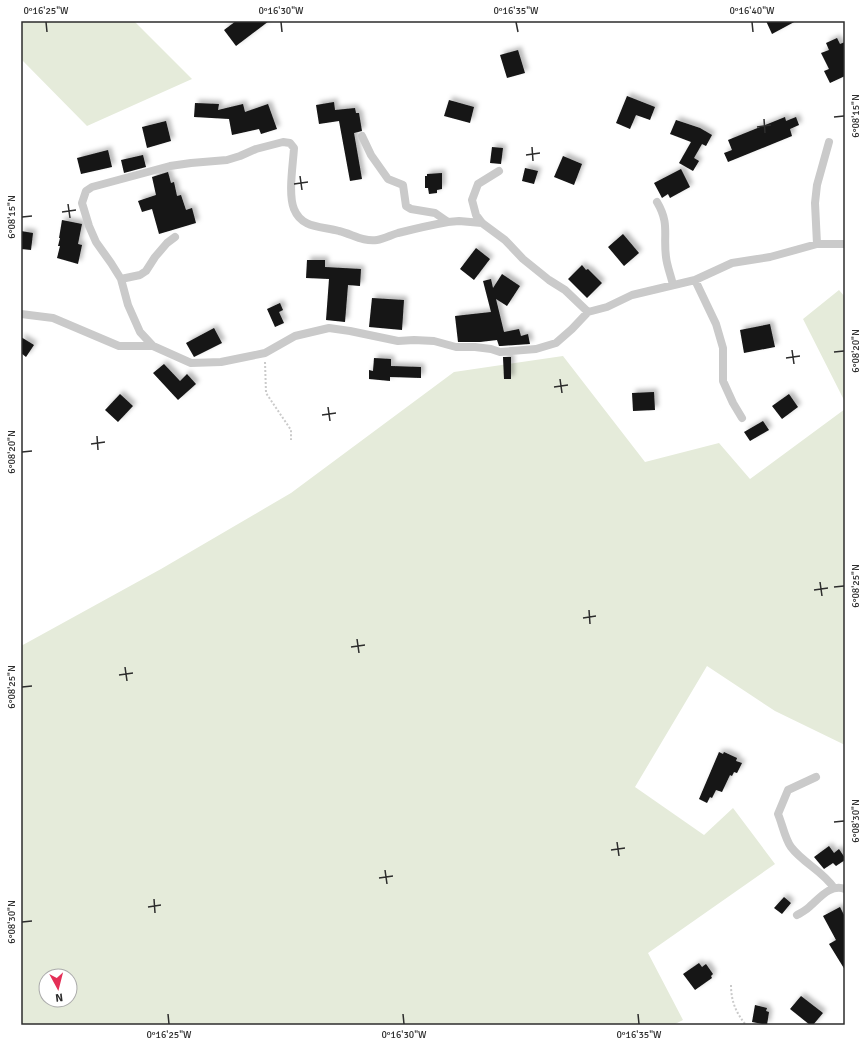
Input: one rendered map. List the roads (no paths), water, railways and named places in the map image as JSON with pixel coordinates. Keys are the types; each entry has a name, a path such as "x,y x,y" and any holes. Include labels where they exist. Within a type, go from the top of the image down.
{"street":[{"path":"362,136 371,155 388,179 403,185 406,206 411,209 435,213 448,222"},
{"path":"482,223 459,221 448,222 377,240 364,240 338,230 318,228 308,224 298,217 294,209 291,197 294,148 290,143 283,142 256,149 227,160 170,166 92,186 86,191 82,203 96,242 121,279 128,305 140,332 153,346 191,363 221,362 264,353 295,336 330,328 398,341 414,340 434,342 456,347 475,347 500,352 536,348 556,343 588,312 607,307 632,296 695,280 732,263 770,257 817,244 845,244"},
{"path":"817,244 815,203 817,185 829,142"},
{"path":"499,171 478,184 472,200 476,214 482,223 505,240 523,259 549,280 565,290 588,312"},
{"path":"657,202 663,212 666,224 666,259 673,285"},
{"path":"121,279 140,275 146,271 163,248 175,237"},
{"path":"695,280 716,324 723,348 723,381 742,418"},
{"path":"21,314 53,318 119,346 153,346"},
{"path":"816,777 788,790 778,814 789,845 802,860 829,880 834,888"},
{"path":"797,915 807,909 818,898 834,888 845,889"}]}
